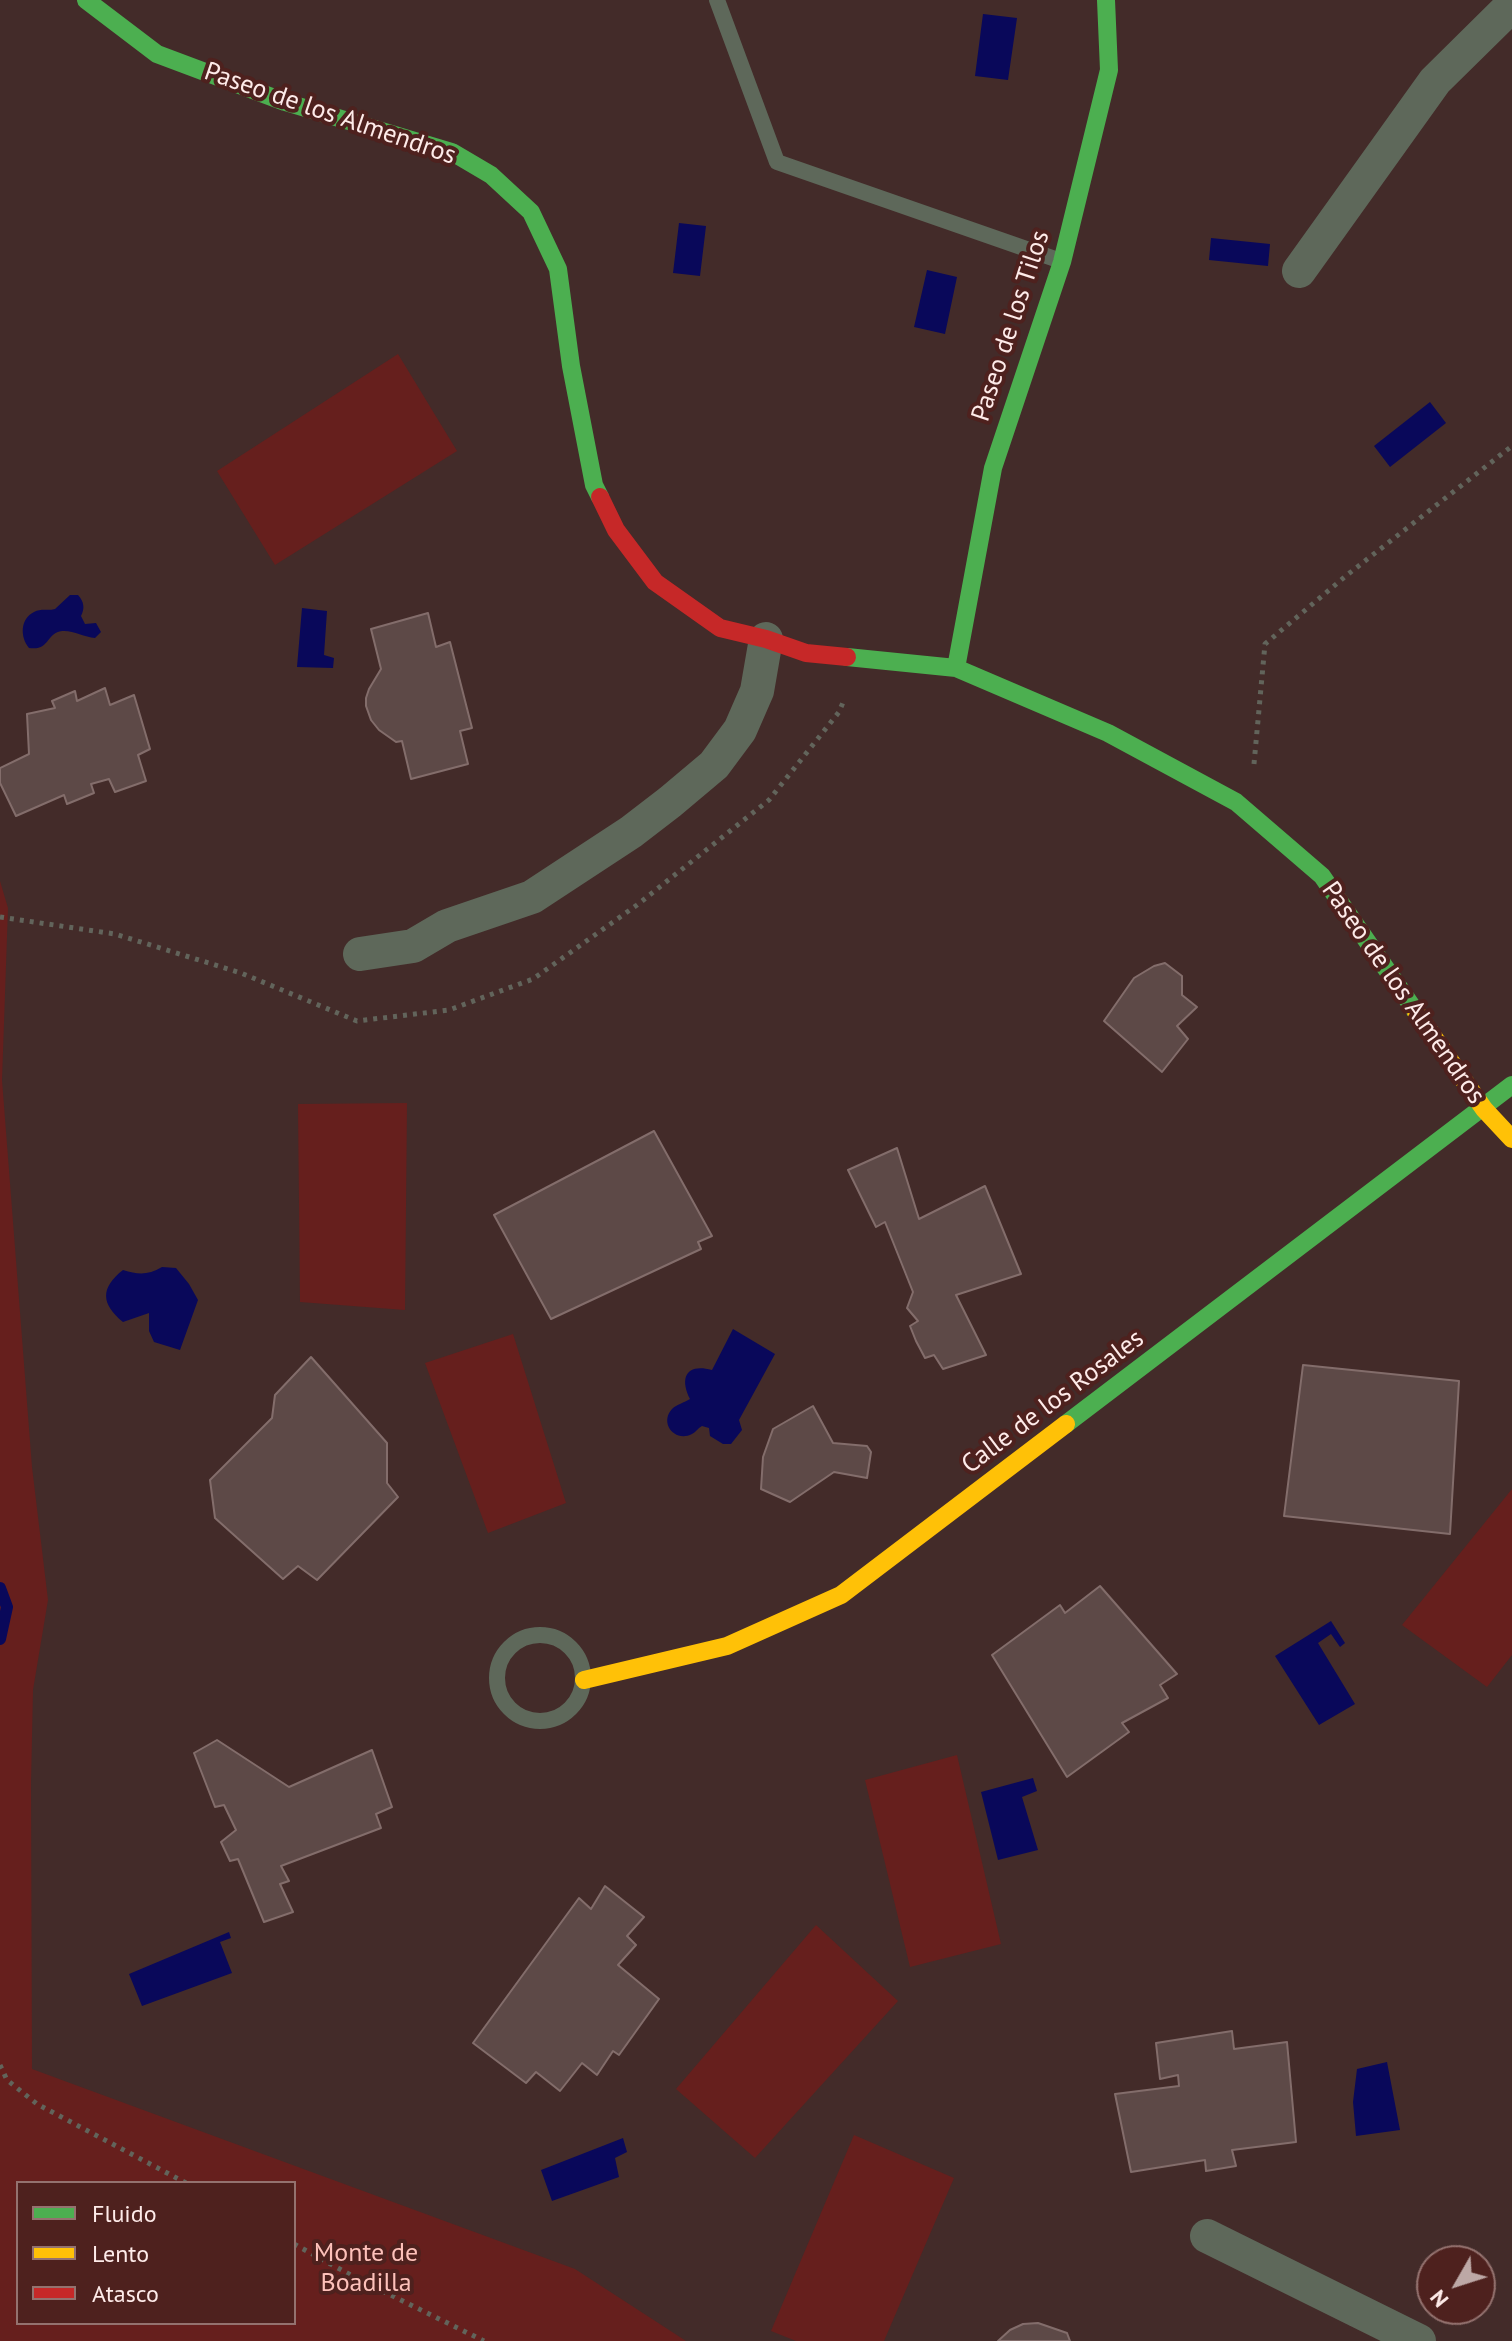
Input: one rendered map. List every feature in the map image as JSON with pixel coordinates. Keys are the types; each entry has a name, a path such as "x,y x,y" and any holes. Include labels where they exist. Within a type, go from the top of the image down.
{"street":[{"name":"Paseo de los Almendros","path":"86,0 157,54 285,102 452,152 491,175 531,212 558,269 571,366 594,485 616,530 655,582 720,628 806,653 956,668 1108,733 1236,802 1322,876 1484,1109 1512,1139"},
{"name":"Paseo de los Tilos","path":"956,668 993,468 1062,262 1109,70 1106,0"},
{"path":"1299,271 1435,81 1512,5"},
{"path":"360,954 413,946 447,926 532,897 631,832 670,802 714,765 740,730 757,691 766,639"},
{"name":"Calle de los Rosales","path":"584,1680 727,1646 841,1595 1512,1085"},
{"path":"1207,2236 1419,2341"}],"lane":[{"path":"717,0 777,162 1062,262"},
{"path":"547,1635 565,1643 576,1653 584,1680 577,1700 565,1714 541,1721 526,1719 509,1708 501,1696 497,1675 502,1658 518,1641 547,1635"}],"path":[{"path":"1249,813 1265,644 1347,575 1512,446"},
{"path":"0,2065 7,2080 37,2104 182,2181"},
{"path":"296,2245 484,2341"}],"green space":[{"path":"398,354 457,451 275,565 217,471"},
{"name":"Monte de Boadilla","path":"0,881 8,908 2,1080 32,1467 48,1600 33,1690 32,2069 575,2269 686,2341 0,2341"},
{"path":"407,1103 405,1310 300,1302 298,1104"},
{"path":"513,1334 566,1503 488,1533 425,1363"},
{"path":"1512,1489 1512,1655 1487,1687 1402,1625"},
{"path":"957,1755 1001,1944 910,1967 865,1780"},
{"path":"816,1925 898,2001 755,2158 676,2089"},
{"path":"854,2135 954,2178 884,2341 796,2341 771,2331"}],"shaded area":[{"path":"983,14 1017,18 1008,80 975,76"},
{"path":"679,223 706,226 700,276 673,273"},
{"path":"1211,238 1270,244 1268,266 1209,260"},
{"path":"927,270 957,277 945,334 914,327"},
{"path":"1430,402 1446,423 1390,467 1374,446"},
{"path":"70,595 78,595 82,600 81,616 85,624 96,623 101,632 95,638 57,632 41,647 29,648 23,634 29,615 55,609"},
{"path":"302,608 327,611 324,655 334,658 333,668 297,667"},
{"path":"162,1267 176,1268 198,1300 180,1350 154,1342 149,1331 149,1313 123,1322 107,1302 110,1283 123,1270 143,1273"},
{"path":"733,1329 775,1354 739,1420 742,1430 731,1444 723,1444 710,1436 709,1428 702,1426 686,1436 675,1434 668,1425 668,1414 674,1407 690,1399 685,1384 688,1374 696,1368 712,1370"},
{"path":"1331,1621 1345,1643 1340,1647 1331,1634 1318,1643 1355,1704 1319,1725 1275,1656"},
{"path":"1033,1778 1037,1791 1022,1797 1038,1850 998,1860 981,1792"},
{"path":"229,1932 231,1938 220,1942 232,1973 142,2006 129,1974"},
{"path":"1387,2062 1400,2130 1356,2136 1353,2102 1357,2069"},
{"path":"623,2138 627,2152 615,2158 619,2177 552,2201 541,2170"}],"building":[{"path":"428,613 436,647 450,642 472,728 460,731 468,764 411,779 402,741 396,742 379,730 366,706 369,689 381,669 371,629"},
{"path":"105,688 110,705 134,695 150,749 138,755 146,781 115,792 109,779 91,784 94,793 67,804 64,795 16,816 0,783 0,768 29,754 27,714 55,708 52,701 75,691 77,701"},
{"path":"1165,963 1182,976 1182,995 1197,1007 1177,1026 1188,1039 1162,1072 1104,1021 1134,978"},
{"path":"654,1131 712,1236 698,1242 701,1249 551,1319 494,1215"},
{"path":"897,1148 919,1219 985,1186 1021,1274 956,1295 986,1355 943,1369 934,1355 925,1358 916,1341 910,1326 918,1321 907,1308 913,1292 885,1222 876,1227 848,1170"},
{"path":"311,1357 387,1443 387,1483 398,1497 317,1580 298,1566 283,1579 215,1518 210,1480 272,1418 275,1395"},
{"path":"1303,1365 1459,1381 1450,1534 1284,1516"},
{"path":"813,1406 833,1443 867,1446 871,1452 867,1478 834,1472 790,1502 761,1489 763,1457 773,1429"},
{"path":"1100,1586 1177,1674 1160,1685 1168,1698 1122,1723 1129,1732 1067,1777 992,1655 1060,1605 1065,1613"},
{"path":"217,1740 289,1787 372,1750 392,1807 376,1814 381,1828 281,1866 289,1881 280,1884 293,1912 264,1922 238,1859 230,1861 221,1842 236,1830 224,1805 215,1807 194,1753"},
{"path":"605,1886 644,1917 627,1936 636,1945 618,1965 659,1999 619,2055 613,2051 597,2075 582,2063 560,2091 536,2072 526,2083 473,2043 579,1898 591,1909"},
{"path":"1232,2031 1234,2049 1287,2042 1296,2142 1232,2150 1236,2166 1206,2171 1205,2160 1131,2172 1115,2094 1179,2086 1178,2075 1160,2079 1156,2043"},
{"path":"1038,2323 1067,2333 1070,2341 998,2341 1023,2324"}],"waterway":[{"path":"0,1588 7,1607 0,1639"}],"traffic: fast":[{"path":"86,0 157,54 285,102 452,152 491,175 531,212 558,269 571,366 594,485 600,497"},
{"path":"956,668 993,468 1062,262 1109,70 1106,0"},
{"path":"847,657 956,668 1108,733 1236,802 1322,876 1416,1012"},
{"path":"1066,1424 1512,1085"}],"traffic: slow":[{"path":"1416,1012 1484,1109 1512,1139"},
{"path":"584,1680 727,1646 841,1595 1066,1424"}],"traffic: jam":[{"path":"600,497 616,530 655,582 720,628 806,653 847,657"}]}
